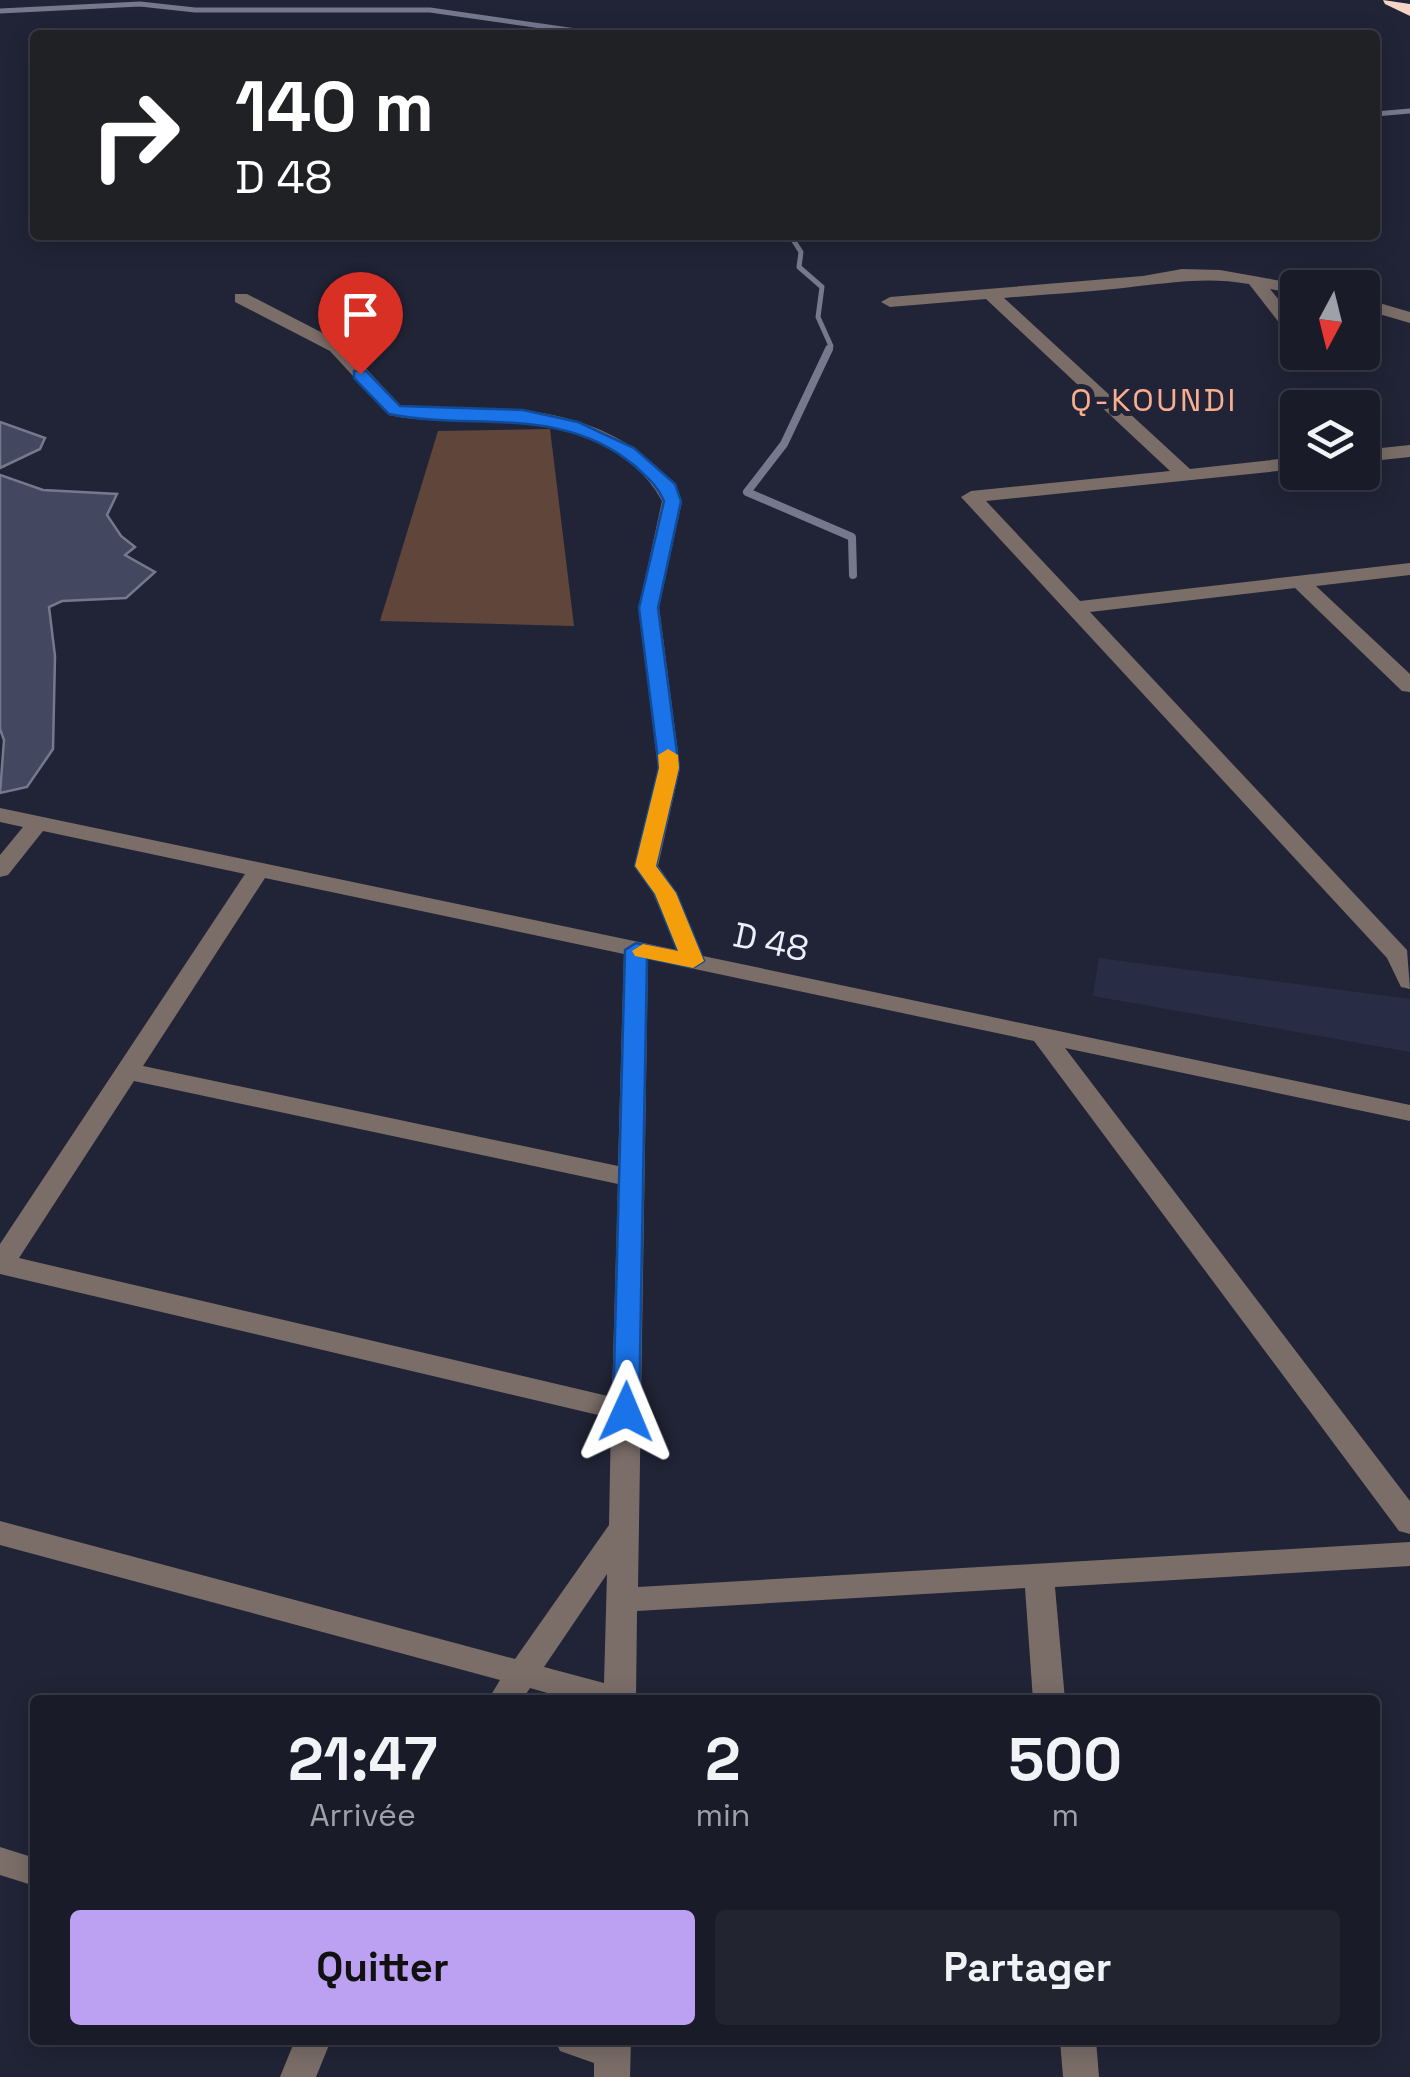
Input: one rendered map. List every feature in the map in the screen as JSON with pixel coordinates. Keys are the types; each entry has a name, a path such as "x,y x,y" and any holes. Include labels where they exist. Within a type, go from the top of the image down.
{"highway":[{"path":"1392,0 1410,11"}],"street":[{"path":"890,302 1142,281 1174,270 1280,286"},
{"path":"1254,281 1280,313"},
{"path":"990,294 1186,474"},
{"path":"241,298 336,347 395,410 523,415 572,425 628,452 666,484 672,501 648,608 669,768 646,866 665,893 693,961"},
{"path":"1380,309 1410,318"},
{"path":"1400,452 1410,470"},
{"path":"1280,465 971,497 1404,953 1410,982"},
{"path":"1075,608 1410,569"},
{"path":"1300,582 1410,686"},
{"name":"D 48","path":"0,815 1410,1112"},
{"path":"0,870 38,823"},
{"path":"259,870 0,1264 626,1412"},
{"path":"620,1695 636,950"},
{"path":"1373,961 1404,953"},
{"path":"1042,1035 1410,1522"},
{"path":"127,1070 631,1178"},
{"path":"507,1695 624,1526"},
{"path":"0,1532 602,1695"},
{"path":"622,1600 1410,1554"},
{"path":"1039,1576 1049,1695"},
{"path":"0,1861 30,1870"},
{"path":"298,2077 311,2045"},
{"path":"586,2045 613,2056"},
{"path":"1078,2045 1081,2077"}],"shaded area":[{"path":"0,422 45,438 40,449 0,468"},
{"path":"550,429 574,626 380,621 438,431"},
{"path":"0,475 43,490 117,494 107,515 121,536 135,547 125,555 155,572 126,598 62,601 49,607 55,656 53,749 27,787 0,793 4,740 0,729"},
{"path":"1099,958 1410,999 1410,1052 1093,996"}],"waterway":[{"path":"0,11 140,4 195,10 430,10 569,30"},
{"path":"1380,114 1410,111"},
{"path":"793,240 801,252 799,267 822,287 818,317 831,346 828,352"},
{"path":"829,349 784,444 747,492 852,537 853,575"}],"slow traffic":[{"path":"643,951 693,961 665,893 646,866 669,768 668,755"}],"district":[{"name":"Q-KOUNDI","path":"1154,400"}],"route":[{"path":"360,374 383,402 395,410 414,414 523,415 572,425 628,452 666,484 672,501 648,608 669,768 646,866 665,893 693,961 636,950 626,1412"}]}
